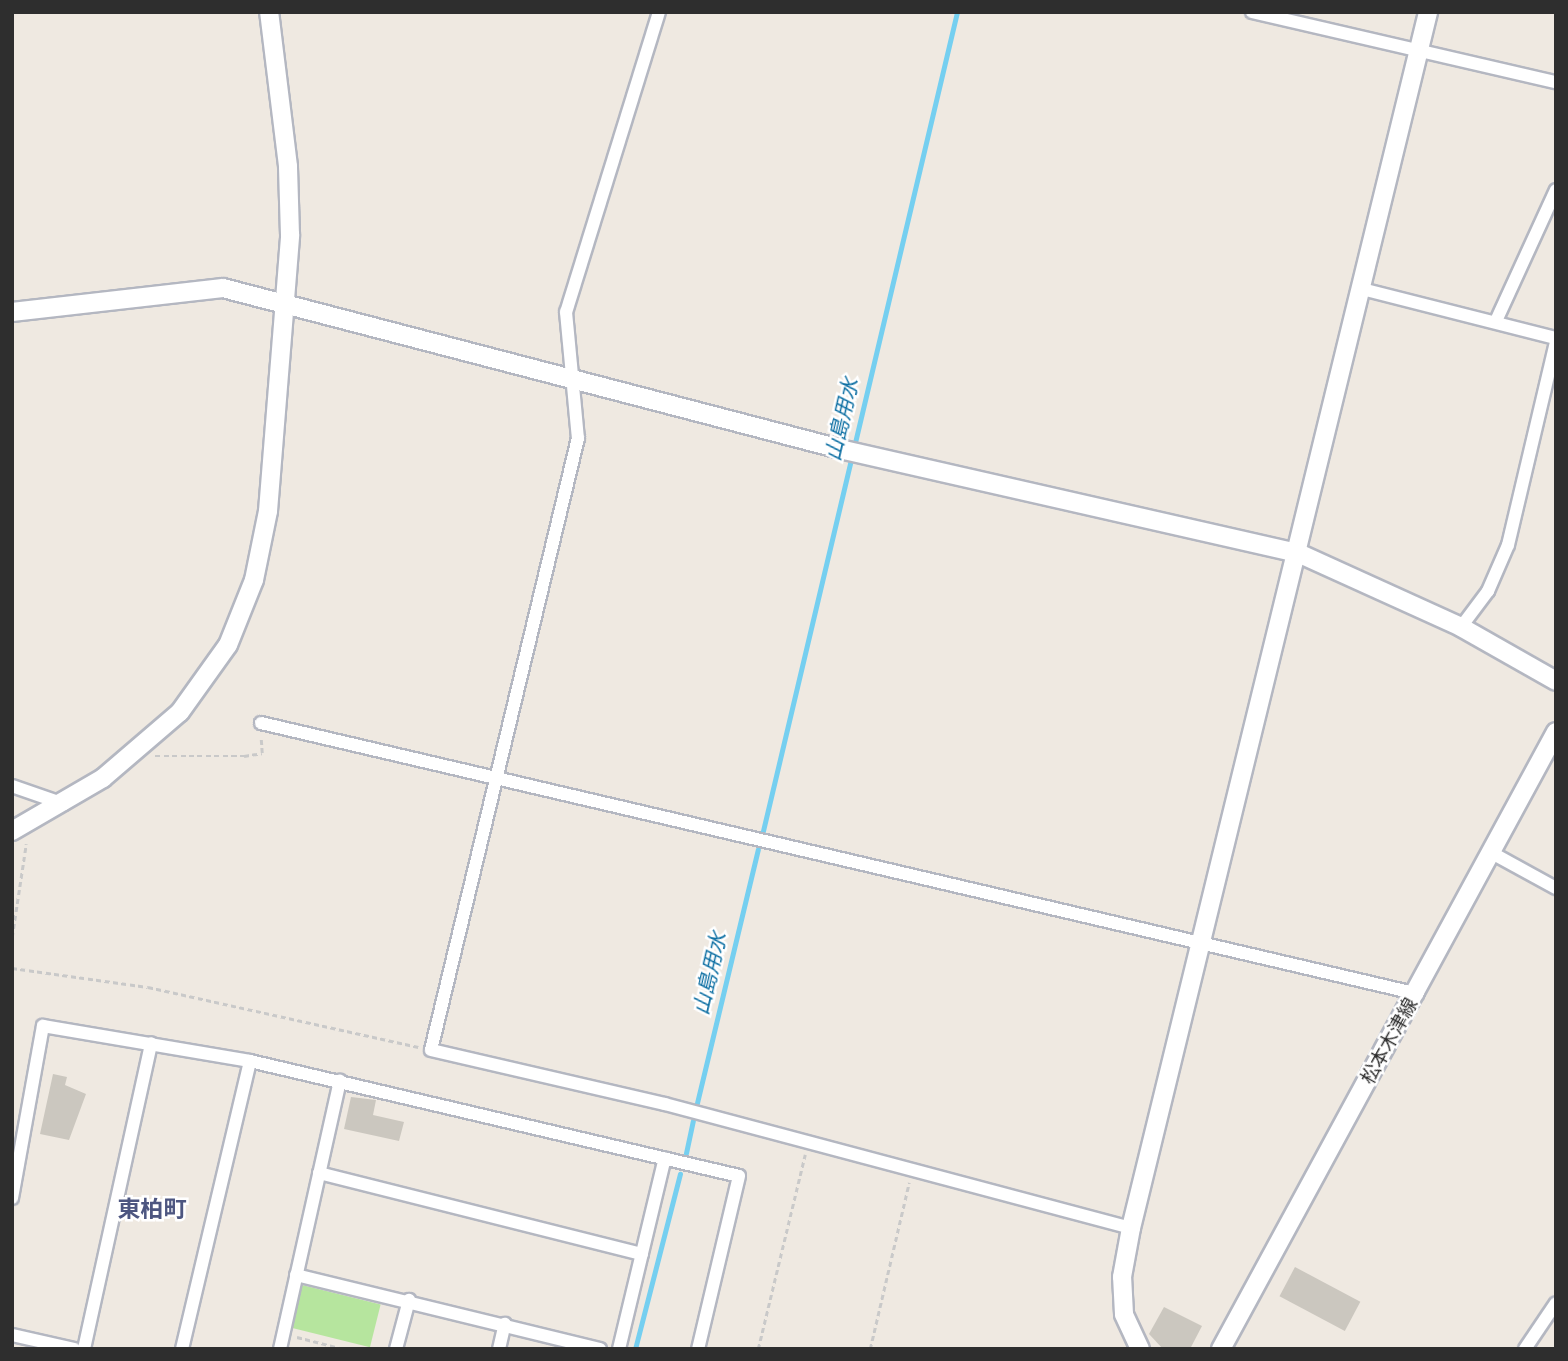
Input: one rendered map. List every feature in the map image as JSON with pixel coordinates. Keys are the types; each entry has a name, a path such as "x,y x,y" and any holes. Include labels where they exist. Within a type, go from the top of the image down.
{"street":[{"path":"17,828 64,804 134,756 211,674 254,580 268,511 286,309 288,166 269,12"},
{"path":"659,12 566,312 578,438 431,1050 808,1142 1131,1228"},
{"path":"1252,12 1556,82"},
{"path":"1140,1349 1124,1314 1122,1277 1131,1228 1428,12"},
{"path":"1496,321 1556,190"},
{"path":"12,312 223,288 286,309 852,452 1298,553 1461,627 1556,681"},
{"path":"1362,289 1496,321 1556,340 1508,545 1488,591 1461,627"},
{"path":"261,723 496,776 1200,947 1418,994"},
{"name":"松本木津線","path":"1221,1349 1418,994 1556,732"},
{"path":"12,786 64,804"},
{"path":"1492,853 1556,888"},
{"path":"12,1198 43,1026 250,1061 739,1176 698,1349"},
{"path":"84,1349 151,1044"},
{"path":"183,1349 250,1061"},
{"path":"280,1349 340,1081"},
{"path":"619,1349 665,1158"},
{"path":"319,1173 642,1254"},
{"path":"296,1275 409,1300 600,1349"},
{"path":"396,1349 409,1300"},
{"path":"1525,1349 1556,1303"},
{"path":"499,1349 505,1324"},
{"path":"12,1335 74,1349"}],"path":[{"path":"134,756 262,753 261,723"},
{"path":"12,937 27,852 17,828"},
{"path":"12,968 148,987 431,1050"},
{"path":"758,1349 808,1142"},
{"path":"870,1349 912,1170"},
{"path":"284,1334 344,1349"}],"green space":[{"path":"302,1285 381,1305 370,1347 291,1328"}],"building":[{"path":"53,1074 67,1077 65,1085 86,1094 69,1140 40,1134"},
{"path":"351,1097 376,1100 373,1115 404,1122 399,1141 344,1129"},
{"path":"1295,1267 1360,1302 1345,1331 1280,1296"},
{"path":"1164,1307 1202,1326 1190,1349 1163,1349 1149,1334"}],"waterway":[{"name":"山島用水","path":"762,835 957,12"},
{"name":"山島用水","path":"696,1107 758,849"},
{"name":"山島用水","path":"686,1153 693,1121"},
{"name":"山島用水","path":"635,1349 680,1174"}],"district":[{"name":"東柏町","path":"152,1212"}]}
